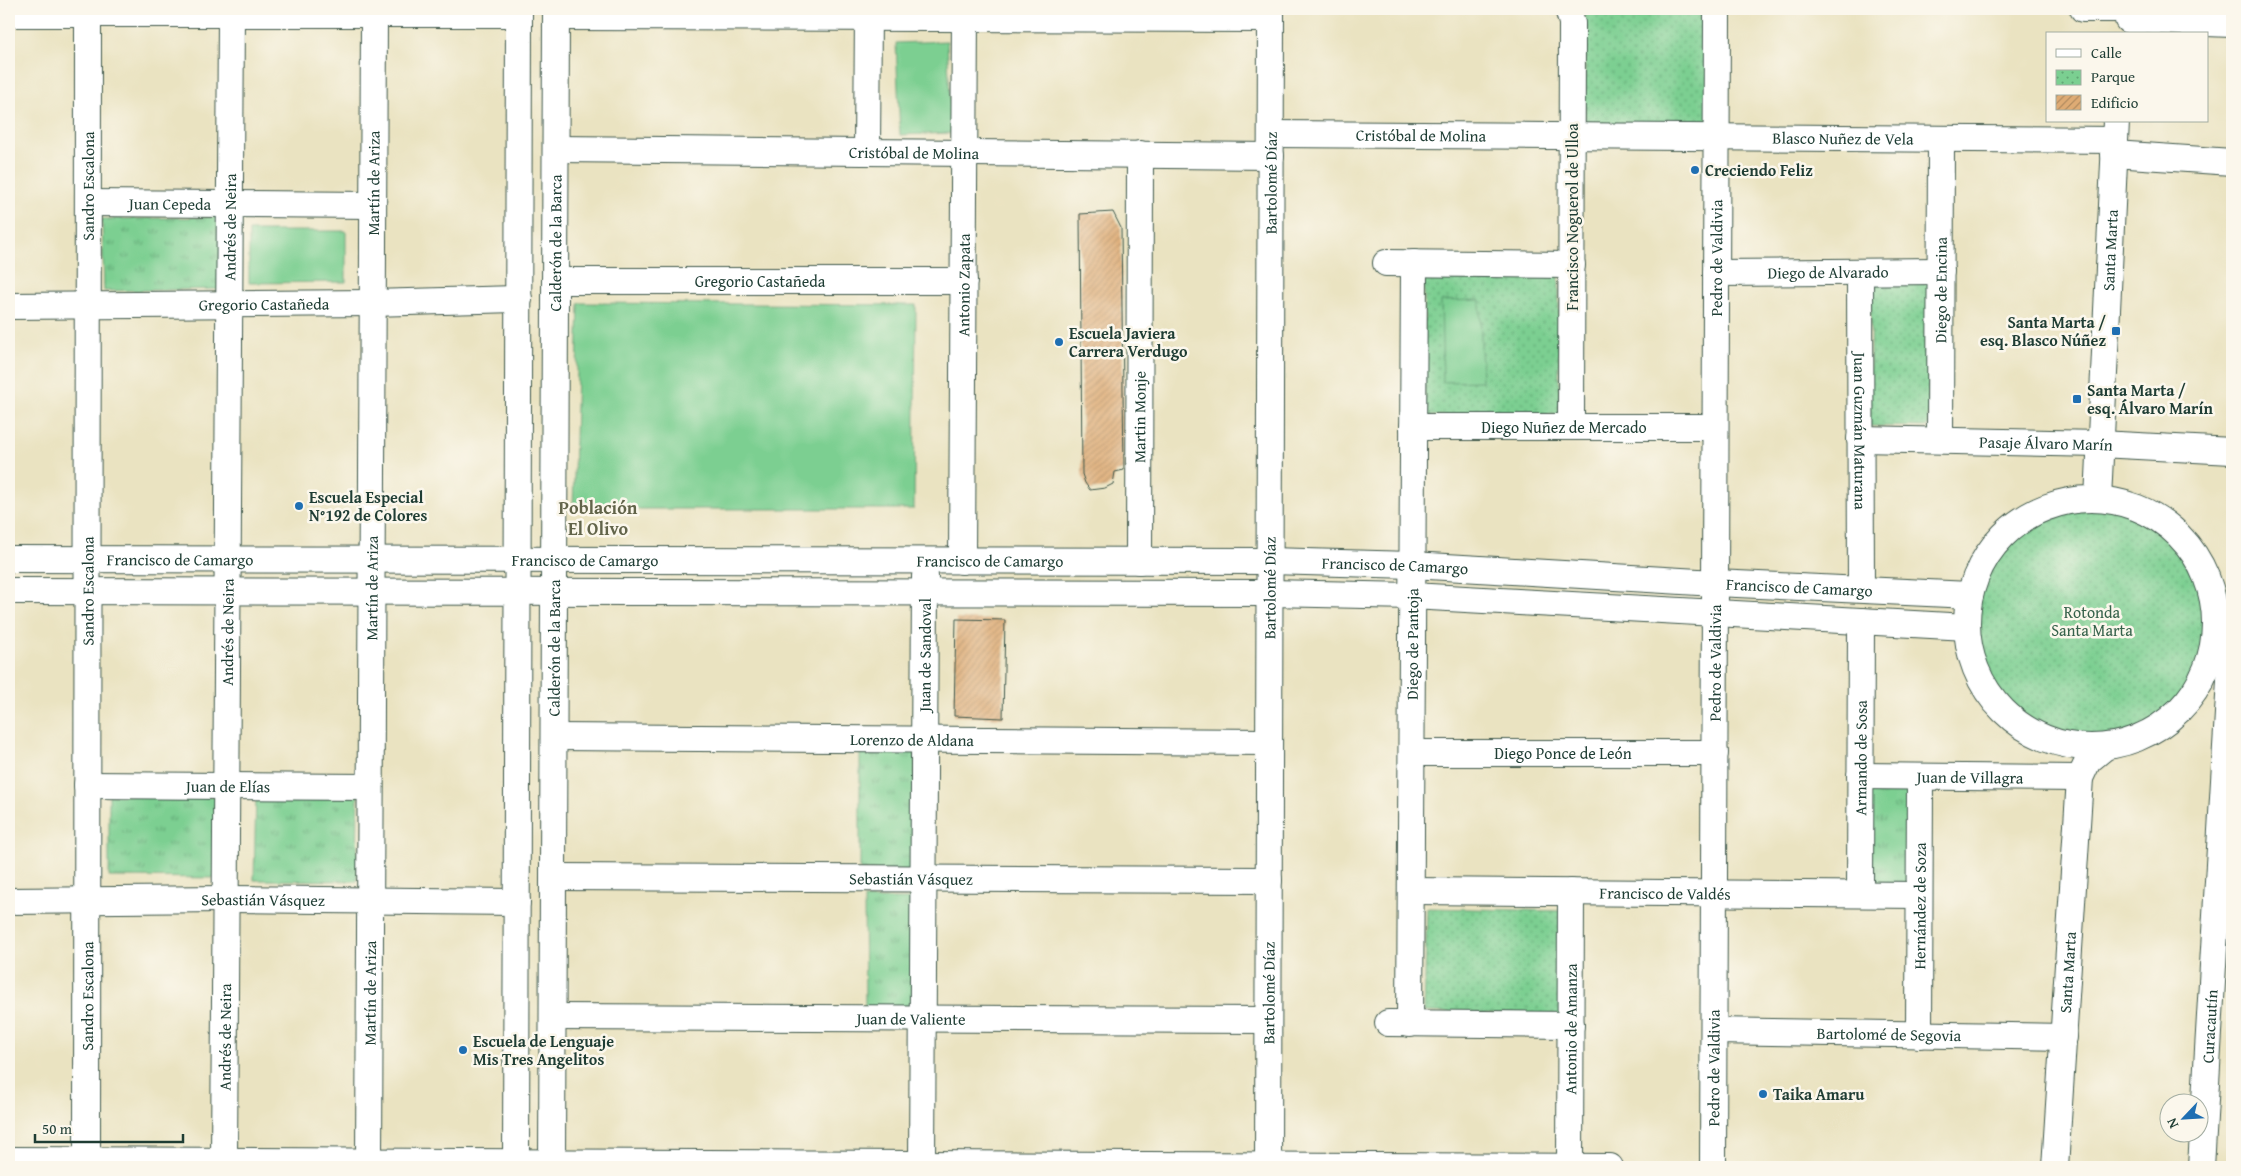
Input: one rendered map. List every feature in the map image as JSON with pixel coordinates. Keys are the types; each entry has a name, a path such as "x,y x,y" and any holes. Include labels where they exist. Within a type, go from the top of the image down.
{"street":[{"name":"Francisco Noguerol de Ulloa","path":"1568,9 1572,23 1571,427"},
{"name":"Pedro de Valdivia","path":"1713,1167 1717,9"},
{"path":"2083,9 2121,19 2232,24"},
{"path":"9,14 231,14 321,11 374,14 520,11 516,1165"},
{"path":"556,13 1272,14"},
{"name":"Calderón de la Barca","path":"552,1165 556,13"},
{"path":"868,13 868,152"},
{"name":"Antonio Zapata","path":"962,561 965,13"},
{"name":"Sandro Escalona","path":"87,1164 88,14"},
{"name":"Andrés de Neira","path":"224,1161 231,14"},
{"name":"Martín de Ariza","path":"368,1162 374,14"},
{"name":"Bartolomé Díaz","path":"1268,1166 1272,14"},
{"name":"Blasco Nuñez de Vela","path":"1572,136 2115,139 2232,162"},
{"name":"Cristóbal de Molina","path":"556,149 1140,154 1271,145 1572,136"},
{"name":"Diego de Encina","path":"1940,440 1941,139"},
{"name":"Santa Marta","path":"2098,499 2115,139"},
{"name":"Martin Monje","path":"1139,561 1140,154"},
{"name":"Juan Cepeda","path":"88,203 373,205"},
{"path":"1386,263 1572,265"},
{"name":"Diego de Pantoja","path":"1414,263 1411,891 1399,1024 1571,1025"},
{"name":"Diego de Alvarado","path":"1716,273 1941,271"},
{"name":"Juan Guzmán Maturana","path":"1860,272 1861,589"},
{"name":"Gregorio Castañeda","path":"555,281 964,281"},
{"name":"Gregorio Castañeda","path":"9,306 372,303 519,299"},
{"name":"Diego Nuñez de Mercado","path":"1413,428 1715,427"},
{"name":"Pasaje Álvaro Marín","path":"1860,440 2100,444 2232,452"},
{"path":"2098,499 2136,507 2170,527 2196,557 2212,593 2224,613 2226,645 2208,666 2198,687 2185,706 2149,734 2128,742 2105,747 2082,748 2064,744 2030,731 2002,709 1990,695 1974,663 1967,627 1970,595 1977,574 1987,555 2000,538 2016,524 2035,512 2055,504 2076,500 2098,499"},
{"name":"Francisco de Camargo","path":"9,559 1270,561 1412,565 1715,584 1970,595"},
{"name":"Juan de Sandoval","path":"922,1166 925,561"},
{"name":"Francisco de Camargo","path":"9,591 1270,593 1412,596 1967,627"},
{"name":"Armando de Sosa","path":"1860,894 1861,621"},
{"name":"Curacautín","path":"2201,1167 2223,942 2226,645"},
{"name":"Lorenzo de Aldana","path":"554,737 1269,742"},
{"name":"Santa Marta","path":"2064,744 2073,758 2080,778"},
{"name":"Santa Marta","path":"2055,1167 2080,778 2088,761 2105,747"},
{"name":"Diego Ponce de León","path":"1412,753 1714,752"},
{"name":"Juan de Villagra","path":"1860,776 2080,778"},
{"name":"Hernández de Soza","path":"1919,1035 1920,777"},
{"name":"Juan de Elías","path":"87,785 370,787"},
{"name":"Sebastián Vásquez","path":"553,877 1269,880"},
{"name":"Francisco de Valdés","path":"1411,891 1920,895"},
{"name":"Antonio de Amanza","path":"1570,1167 1571,892"},
{"name":"Sebastián Vásquez","path":"9,901 226,899 517,902"},
{"name":"Juan de Valiente","path":"552,1017 1268,1020"},
{"name":"Bartolomé de Segovia","path":"1714,1031 2064,1037"},
{"path":"9,1160 87,1164 224,1161 516,1165 1610,1167"}],"green space":[{"path":"1585,9 1708,9 1709,124 1585,124"},
{"path":"947,41 952,133 900,135 896,43"},
{"path":"223,217 225,289 104,291 102,219"},
{"path":"249,231 346,231 346,282 249,283"},
{"path":"1559,271 1559,414 1425,416 1424,272"},
{"path":"1871,281 1930,282 1928,427 1869,426"},
{"path":"1480,300 1482,381 1443,382 1441,301"},
{"path":"579,303 916,305 914,509 573,509"},
{"name":"Rotonda Santa Marta","path":"2092,505 2126,510 2136,514 2147,519 2174,539 2194,566 2199,577 2203,587 2208,621 2203,655 2199,665 2194,676 2174,703 2147,723 2136,728 2126,732 2092,737 2058,732 2048,728 2037,723 2010,703 1990,676 1985,665 1981,655 1976,621 1981,587 1985,577 1990,566 2010,539 2037,519 2048,514 2058,510"},
{"path":"860,749 915,749 915,871 860,870"},
{"path":"1867,780 1911,781 1908,884 1868,884"},
{"path":"256,794 358,796 357,881 254,880"},
{"path":"109,795 221,797 220,878 109,877"},
{"path":"864,899 920,899 921,1008 865,1009"},
{"path":"1427,908 1564,911 1562,1015 1424,1012"}],"building":[{"path":"1113,212 1121,228 1124,470 1115,472 1113,484 1105,488 1090,490 1082,474 1080,214"},
{"path":"956,619 1005,620 1003,718 954,716"}],"place":[{"name":"Creciendo Feliz","path":"1695,170"},
{"name":"Santa Marta / esq. Blasco Núñez","path":"2116,331"},
{"name":"Escuela Javiera Carrera Verdugo","path":"1059,342"},
{"name":"Santa Marta / esq. Álvaro Marín","path":"2077,399"},
{"name":"Escuela Especial N°192 de Colores","path":"299,506"},
{"name":"Escuela de Lenguaje Mis Tres Angelitos","path":"463,1050"},
{"name":"Taika Amaru","path":"1763,1094"}],"district":[{"name":"Población El Olivo","path":"598,518"}]}
